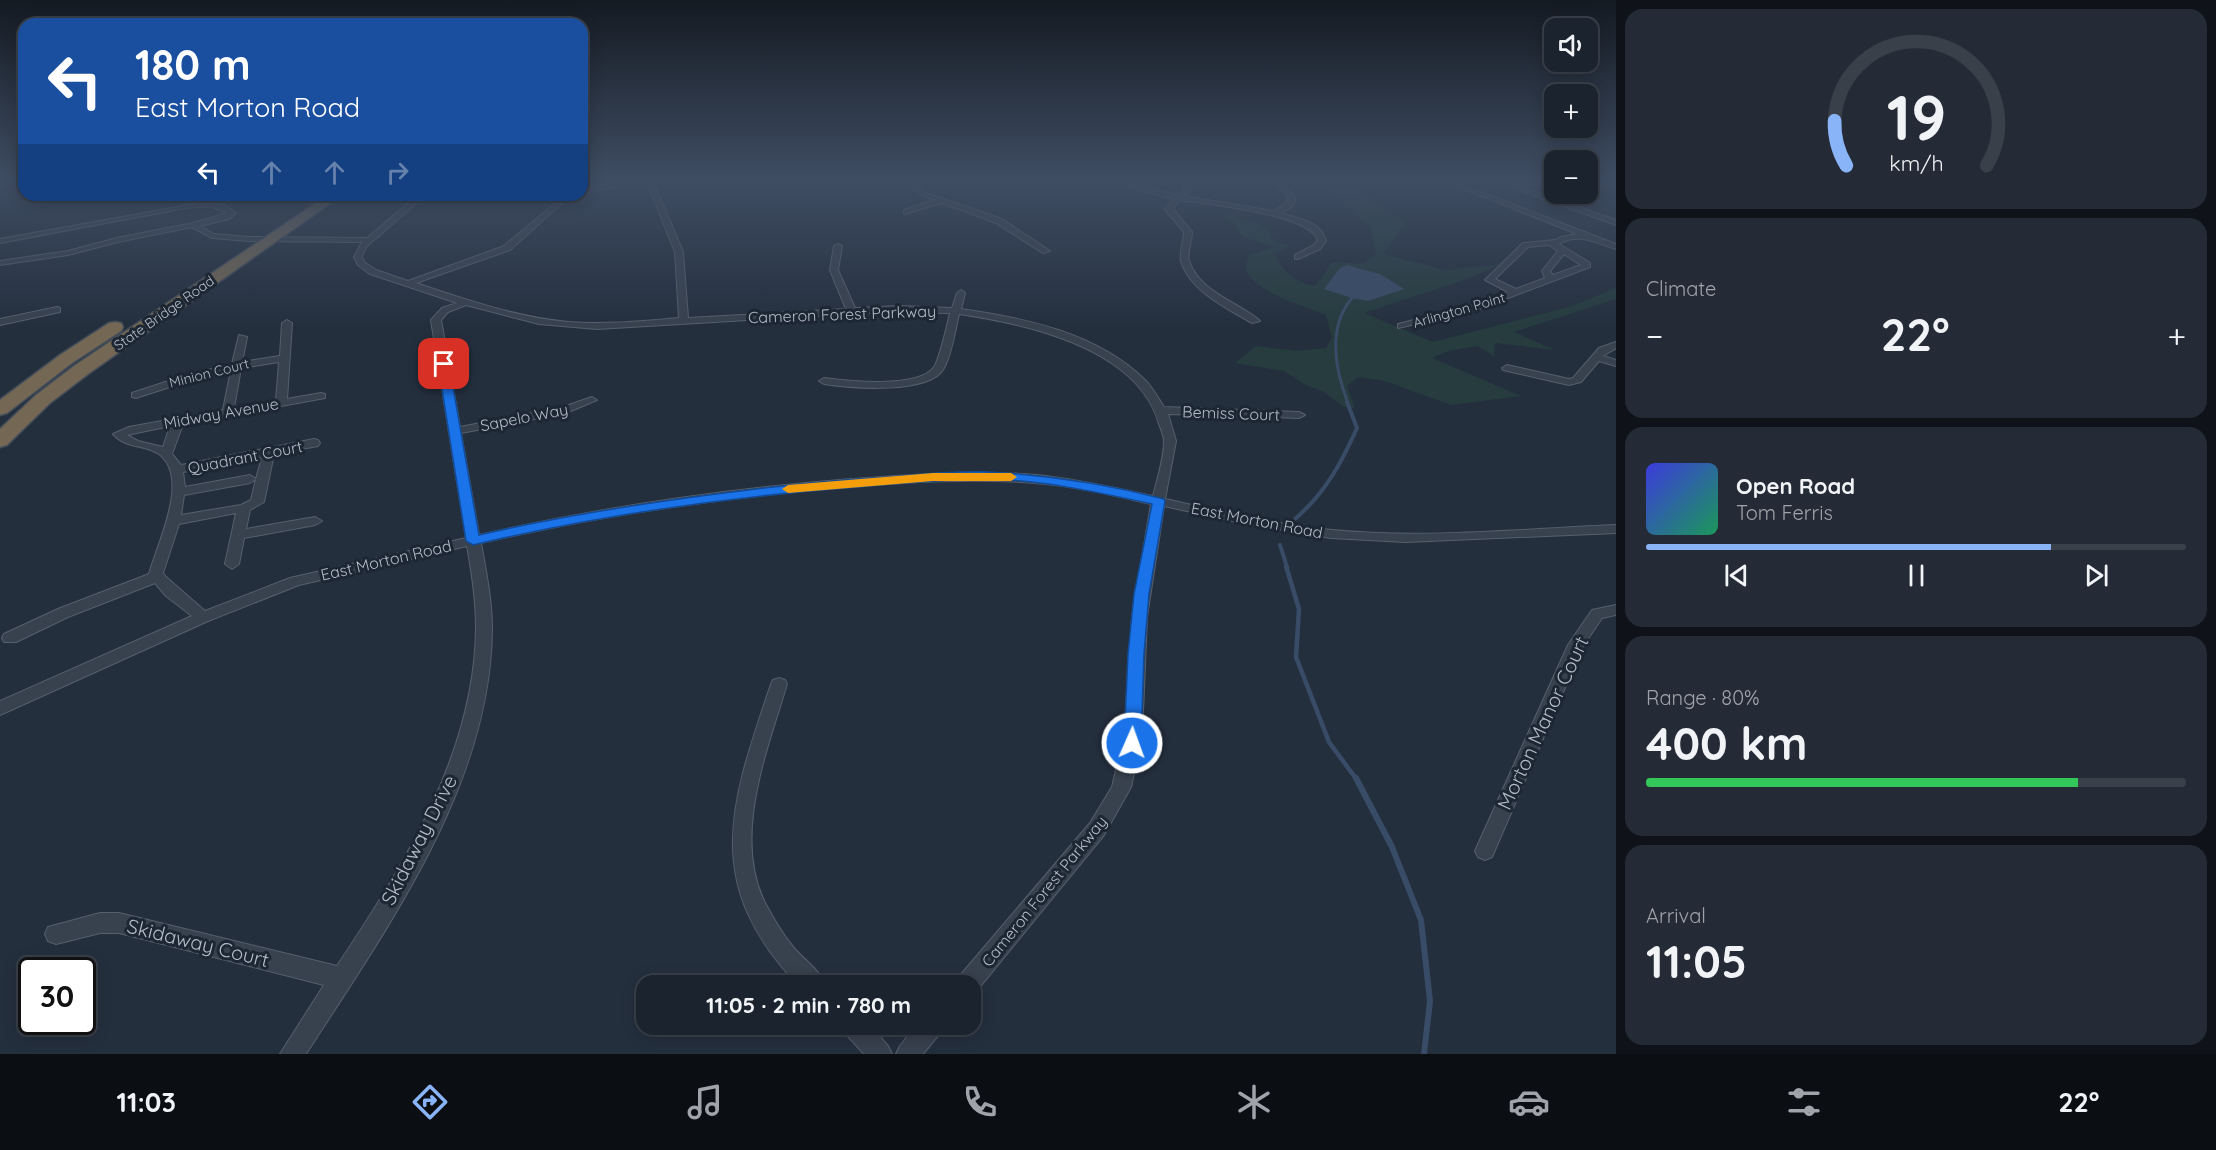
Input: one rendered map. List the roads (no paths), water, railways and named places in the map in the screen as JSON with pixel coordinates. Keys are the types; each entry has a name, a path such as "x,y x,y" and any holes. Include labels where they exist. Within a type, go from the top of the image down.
{"highway":[{"name":"State Bridge Road","path":"0,409 66,360 245,239 269,227"},
{"name":"State Bridge Road","path":"0,441 52,392 271,227"}],"street":[{"path":"0,241 74,227"},
{"path":"0,262 68,253 117,240 182,227"},
{"path":"197,227 212,236 245,239 269,227"},
{"path":"299,227 368,240 383,227"},
{"path":"409,283 507,248 531,227"},
{"path":"669,227 679,252 684,321"},
{"path":"1009,227 1046,251"},
{"path":"1184,227 1188,232 1185,253 1187,264 1215,297 1255,321"},
{"path":"1298,257 1317,247 1322,241 1320,233 1313,227"},
{"path":"1566,227 1616,247"},
{"name":"Arlington Point","path":"1516,292 1489,280 1526,245 1551,243 1579,237 1583,234"},
{"name":"Cameron Forest Parkway","path":"368,240 358,252 361,263 373,272 522,319 556,325 597,326 852,311 908,309 956,311 1023,323 1083,344 1132,373 1150,391 1163,410 1170,441 1142,594 1136,654 1132,743 1124,782 1112,807 1097,829 975,975"},
{"name":"Arlington Point","path":"1401,326 1473,308 1587,265 1551,243"},
{"path":"838,246 834,270 852,311"},
{"path":"1551,280 1546,271 1563,250"},
{"path":"824,381 846,385 910,382 931,376 939,368 962,293"},
{"name":"Skidaway Drive","path":"292,1054 398,888 432,823 474,710 482,666 483,638 473,541 436,320 445,310 467,302"},
{"path":"0,322 57,310"},
{"path":"280,403 288,323"},
{"path":"228,412 242,337"},
{"path":"1507,368 1569,382 1577,380 1604,350 1616,345"},
{"path":"1597,357 1616,363"},
{"name":"Minion Court","path":"136,395 185,377 237,364 284,358"},
{"name":"Midway Avenue","path":"166,455 164,452 132,443 119,434 178,421 321,396"},
{"name":"Sapelo Way","path":"455,431 566,410 592,400"},
{"name":"Bemiss Court","path":"1163,410 1299,415"},
{"path":"178,421 166,455 176,470 179,492 156,574 180,600 203,617"},
{"name":"Quadrant Court","path":"176,470 314,443"},
{"path":"171,521 244,508 257,502 260,498 269,452"},
{"name":"East Morton Road","path":"0,708 203,617 295,581 553,522 630,508 802,487 933,477 986,476 1038,479 1087,486 1282,527 1372,538 1616,530"},
{"path":"179,492 250,479"},
{"path":"232,564 244,508"},
{"path":"238,536 315,521"},
{"path":"10,638 63,613 158,576"},
{"name":"Morton Manor Court","path":"1485,851 1576,645 1597,614 1616,610"},
{"path":"779,684 743,802 740,836 743,869 755,906 778,946 805,975"},
{"name":"Skidaway Court","path":"56,934 100,923 119,923 341,978"},
{"path":"862,1035 880,1054"},
{"path":"908,1054 924,1035"}],"water":[{"path":"1347,265 1380,274 1404,289 1368,301 1324,289 1340,268"}],"waterway":[{"path":"1348,403 1337,363 1336,335 1344,309 1352,298"},
{"path":"1295,519 1324,488 1345,454 1357,428 1347,402"},
{"path":"1280,545 1287,567"},
{"path":"1286,566 1299,609 1296,657 1329,742 1357,780"},
{"path":"1356,778 1392,847 1421,920 1430,1001 1424,1054"}]}
